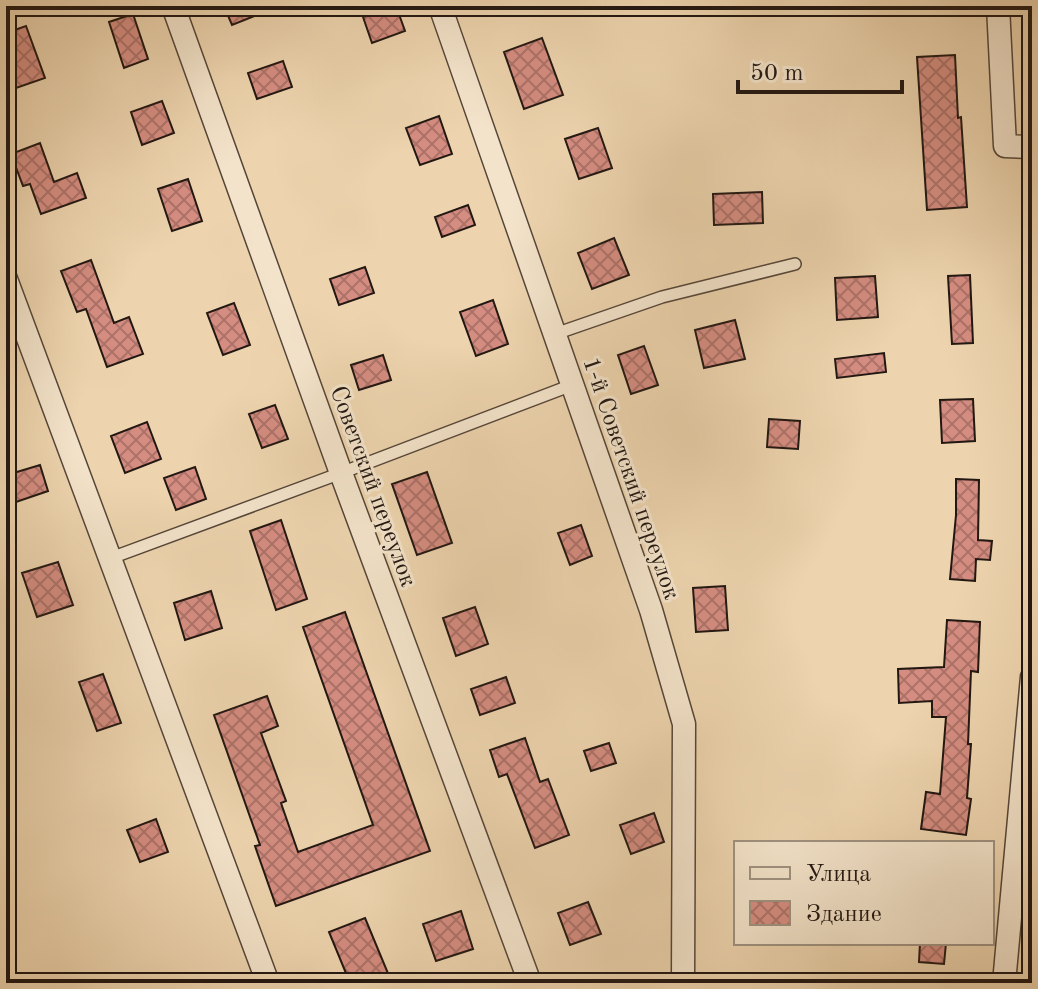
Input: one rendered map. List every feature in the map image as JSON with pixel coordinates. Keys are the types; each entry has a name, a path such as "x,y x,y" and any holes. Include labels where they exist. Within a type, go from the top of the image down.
{"street":[{"name":"Советский переулок","path":"173,6 341,473 530,983"},
{"name":"1-й Советский переулок","path":"440,6 651,610 684,724 683,983"},
{"path":"998,6 1005,146 1032,147"},
{"path":"6,279 268,983"},
{"path":"1004,983 1030,730 1032,677"}],"lane":[{"path":"555,334 662,297 795,264"},
{"path":"111,558 572,385"}],"building":[{"path":"224,6 277,6 277,7 232,25"},
{"path":"396,6 405,31 372,43 363,17"},
{"path":"133,14 148,59 124,68 109,22"},
{"path":"26,26 45,78 16,88 6,60 6,33"},
{"path":"542,38 563,95 524,109 504,52"},
{"path":"955,55 967,207 927,210 917,57"},
{"path":"283,61 292,87 257,99 248,73"},
{"path":"162,101 174,133 142,145 131,112"},
{"path":"439,116 452,154 420,165 406,128"},
{"path":"598,128 612,168 579,179 565,139"},
{"path":"40,143 54,182 77,173 86,198 41,214 30,184 23,186 11,154"},
{"path":"188,179 202,221 172,231 158,189"},
{"path":"762,192 763,223 714,225 713,194"},
{"path":"468,205 475,225 442,237 435,217"},
{"path":"614,238 629,275 592,289 578,253"},
{"path":"91,260 114,323 129,317 143,354 107,367 86,309 77,312 61,271"},
{"path":"365,267 374,293 339,305 330,279"},
{"path":"970,275 973,343 952,344 948,276"},
{"path":"875,276 878,317 837,320 835,278"},
{"path":"493,300 508,344 476,356 460,312"},
{"path":"234,303 250,345 223,355 207,313"},
{"path":"735,320 745,359 704,368 695,330"},
{"path":"644,346 658,385 631,394 618,355"},
{"path":"884,353 886,372 837,378 835,359"},
{"path":"383,355 391,380 359,390 351,365"},
{"path":"973,399 975,441 942,443 940,400"},
{"path":"275,405 288,439 262,448 249,414"},
{"path":"769,419 800,421 798,449 767,447"},
{"path":"147,422 161,459 125,473 111,436"},
{"path":"40,465 48,491 16,502 7,475"},
{"path":"195,467 206,499 176,510 164,478"},
{"path":"427,472 452,543 417,555 392,484"},
{"path":"956,479 979,480 978,540 992,541 990,560 976,559 975,581 950,579"},
{"path":"281,520 307,599 276,610 250,531"},
{"path":"581,525 592,556 570,565 558,533"},
{"path":"58,562 73,605 37,617 22,573"},
{"path":"725,586 728,630 696,632 693,588"},
{"path":"211,591 222,628 185,640 174,603"},
{"path":"475,607 488,644 456,656 443,618"},
{"path":"345,612 430,851 276,906 255,846 260,845 214,715 267,696 278,726 261,733 286,801 281,803 298,852 373,825 303,627"},
{"path":"947,620 980,622 978,672 971,671 967,798 971,799 966,835 921,829 926,792 940,794 946,717 932,717 932,701 899,703 898,669 944,667"},
{"path":"103,674 121,723 97,731 79,682"},
{"path":"506,677 515,703 480,715 471,689"},
{"path":"525,738 540,782 548,779 569,835 535,848 507,774 499,777 490,750"},
{"path":"609,743 616,763 591,771 584,751"},
{"path":"654,813 664,842 631,854 620,825"},
{"path":"156,819 168,852 140,862 127,830"},
{"path":"588,902 601,934 570,945 558,913"},
{"path":"461,911 473,949 436,961 423,924"},
{"path":"365,918 392,983 350,983 329,932"},
{"path":"920,945 946,945 944,964 919,962"}]}
